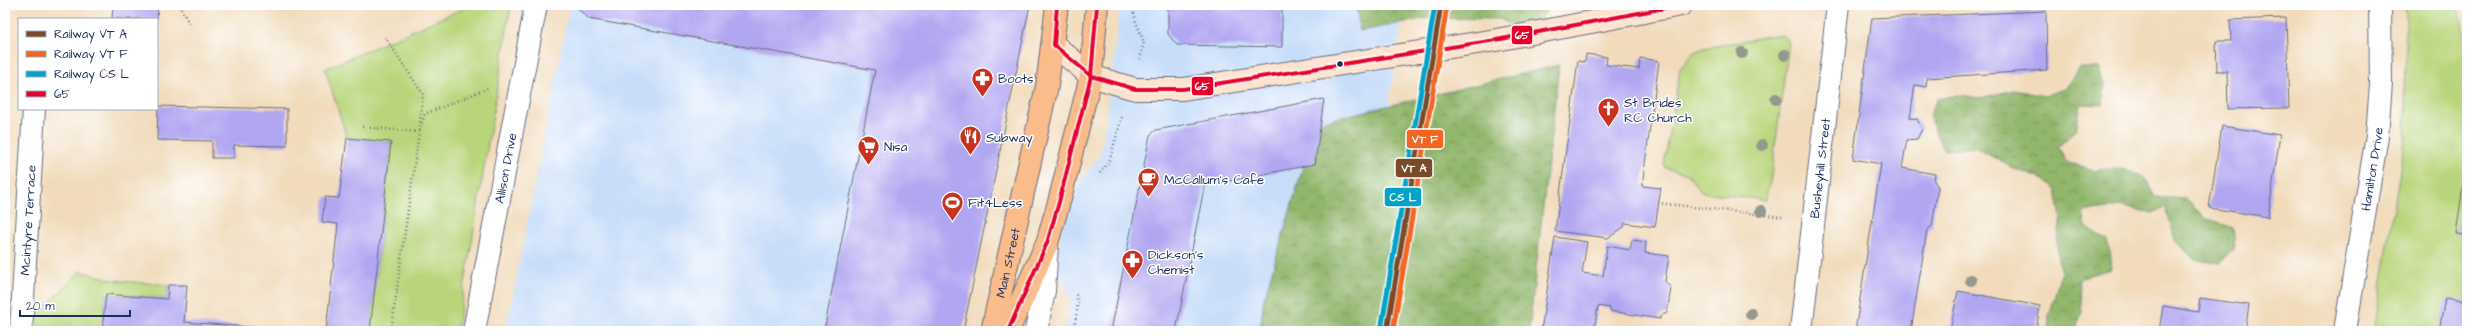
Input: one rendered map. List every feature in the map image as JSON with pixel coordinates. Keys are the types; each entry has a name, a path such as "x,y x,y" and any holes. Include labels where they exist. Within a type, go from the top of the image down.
{"main road":[{"name":"Main Street","path":"992,331 1036,137 1054,46 1058,5"},
{"name":"Main Street","path":"1008,331 1047,243 1091,76 1097,5"},
{"path":"1054,46 1091,76 1132,88 1183,89 1496,40 1681,5"}],"street":[{"name":"Allison Drive","path":"474,331 536,5"},
{"name":"Busheyhill Street","path":"1801,331 1838,5"},
{"name":"Hamilton Drive","path":"2345,331 2378,136 2380,5"},
{"name":"Mcintyre Terrace","path":"21,331 34,110"},
{"name":"Main Street","path":"1036,331 1044,291 1047,243"}],"path":[{"path":"179,5 190,25"},
{"path":"1097,176 1109,162 1132,88 1144,42 1136,22 1132,5"},
{"path":"385,37 423,94 391,331"},
{"path":"419,132 425,114 490,87"},
{"path":"362,126 419,132"},
{"path":"1658,203 1814,220"},
{"path":"1074,331 1078,303 1075,291"}],"shaded area":[{"path":"570,5 574,5 589,19 1012,96 963,331 506,331"},
{"path":"1120,5 1404,5 1354,331 1065,331 1071,301 1056,267 1062,229 1076,188 1102,151"}],"green space":[{"path":"471,5 511,5 457,331 370,331 391,142 347,138 325,69"},
{"path":"1356,5 1549,5 1540,22 1518,29 1500,19 1427,18 1360,31"},
{"path":"2406,5 2458,5 2467,47 2467,302 2439,331 2374,331 2405,140"},
{"path":"1774,35 1782,35 1789,42 1771,177 1765,200 1701,192 1688,174 1665,168 1664,165 1680,69 1694,52 1704,48"},
{"path":"1559,65 1529,331 1260,331 1264,299 1316,123"},
{"path":"2080,68 2098,68 2105,85 2102,105 2081,104 2076,130 2058,147 2068,163 2096,170 2124,169 2145,178 2155,197 2187,199 2206,218 2233,228 2235,247 2220,263 2195,260 2175,240 2166,207 2153,213 2119,206 2083,212 2086,227 2108,241 2111,269 2079,278 2082,312 2075,331 2048,331 2049,317 2061,273 2057,245 2061,218 2056,190 2042,179 2015,169 1974,147 1943,150 1929,116 1937,99 1958,95 1980,98 2014,90 2045,96 2064,89"},
{"path":"80,271 113,280 168,285 167,299 106,294 103,322 92,331 38,331 32,321"}],"building":[{"path":"113,5 158,5 157,18 112,18"},
{"path":"574,5 1030,5 963,331 824,331 875,70 589,19"},
{"path":"1168,5 1282,5 1282,47 1177,45 1168,34"},
{"path":"2046,11 2047,70 1927,78 1926,87 1915,85 1910,118 1917,119 1922,129 1917,139 1907,140 1902,168 1935,174 1934,181 1938,187 1932,226 1927,230 1911,331 1855,331 1881,164 1853,159 1872,18"},
{"path":"2286,18 2289,108 2228,109 2227,71 2217,71 2216,41 2231,41 2230,20"},
{"name":"St Brides RC Church","path":"1586,54 1607,57 1606,65 1639,69 1640,58 1659,61 1642,186 1661,188 1655,227 1625,223 1624,227 1608,238 1555,231 1578,61 1585,62"},
{"path":"1324,99 1315,164 1214,184 1205,183 1176,331 1111,331 1150,135 1156,130"},
{"path":"158,106 287,109 287,146 234,145 234,158 212,158 212,141 157,140"},
{"path":"2222,126 2280,135 2268,217 2209,208"},
{"path":"347,138 391,142 370,331 326,331 338,224 322,222 325,197 339,198"},
{"path":"2465,172 2467,173 2467,235 2456,234"},
{"path":"1555,237 1587,242 1582,273 1603,276 1607,246 1630,250 1632,240 1646,242 1645,253 1669,256 1665,281 1671,288 1667,313 1660,316 1660,319 1610,311 1610,308 1598,306 1594,331 1541,331"},
{"path":"168,285 187,285 184,322 302,331 102,331 106,294 167,299"},
{"path":"1958,291 2040,306 2036,331 1950,331"},
{"path":"2200,298 2249,305 2245,331 2159,331 2163,306 2198,312"},
{"path":"2445,298 2467,302 2467,331 2439,331"}],"transit line":[{"name":"65","path":"1054,45 1057,5"},
{"name":"65","path":"1008,331 1047,243 1059,202 1091,76 1097,5"},
{"path":"1381,330 1435,5"},
{"path":"1387,331 1441,5"},
{"name":"65","path":"1054,45 1091,76 1135,89 1183,89 1496,40 1681,5"},
{"path":"1393,331 1447,6"}],"place":[{"name":"Boots","path":"983,98"},
{"name":"St Brides RC Church","path":"1609,128"},
{"name":"Subway","path":"971,156"},
{"name":"Nisa","path":"869,166"},
{"name":"McCallum's Cafe","path":"1149,198"},
{"name":"Fit4Less","path":"953,222"},
{"name":"Dickson's Chemist","path":"1133,280"}]}
